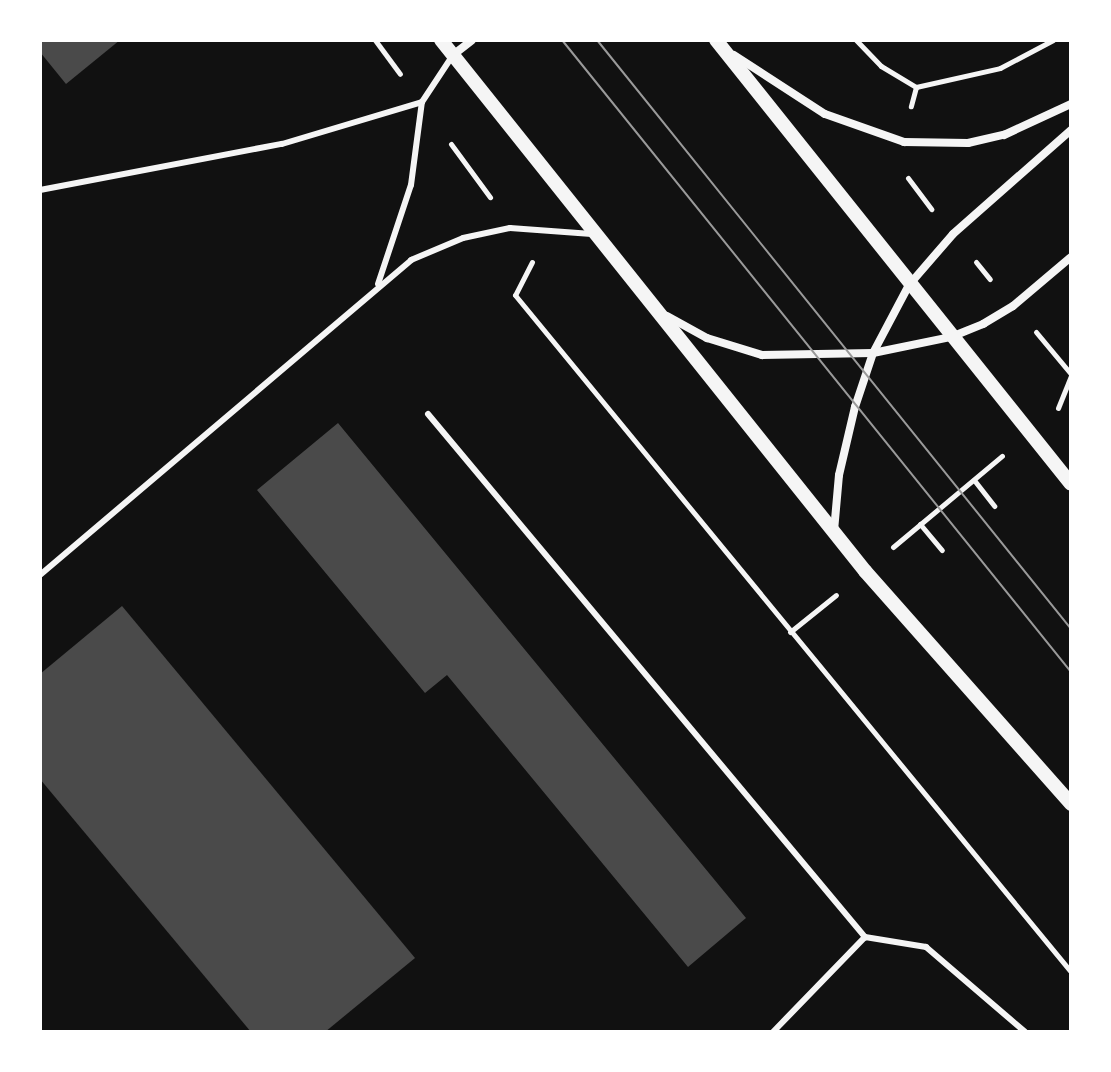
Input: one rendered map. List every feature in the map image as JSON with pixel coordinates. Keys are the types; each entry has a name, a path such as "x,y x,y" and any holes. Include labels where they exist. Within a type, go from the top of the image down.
{"street":[{"path":"441,40 865,571 1071,804"},
{"path":"453,55 472,40"},
{"path":"719,43 825,114 904,142 968,143 1004,135 1071,104"},
{"path":"719,43 909,285 1071,484"},
{"path":"834,532 839,475 873,353 909,285 953,234 1071,130"},
{"path":"656,310 707,338 762,355 873,353 951,337 1013,306 1071,257"}],"lane":[{"path":"377,287 411,185 422,102 453,55"},
{"path":"40,190 282,144 422,102"},
{"path":"40,575 377,287 437,247 510,228 596,234"},
{"path":"428,414 865,937 926,947 1025,1032"},
{"path":"773,1032 865,937"}],"path":[{"path":"375,40 422,102 532,261 515,295 1071,972"},
{"path":"856,40 881,66 916,87 1000,68 1053,40"},
{"path":"909,119 916,87"},
{"path":"790,632 1065,402 1071,375 953,234 904,167"},
{"path":"974,480 994,506"},
{"path":"920,524 942,550"}],"building":[{"path":"40,40 120,40 66,84 40,52"},
{"path":"338,423 746,918 688,967 447,675 425,693 257,490"},
{"path":"122,606 415,958 325,1032 251,1032 40,779 40,674"}],"tram line":[{"path":"562,40 1071,672"},
{"path":"597,40 1071,629"}]}
